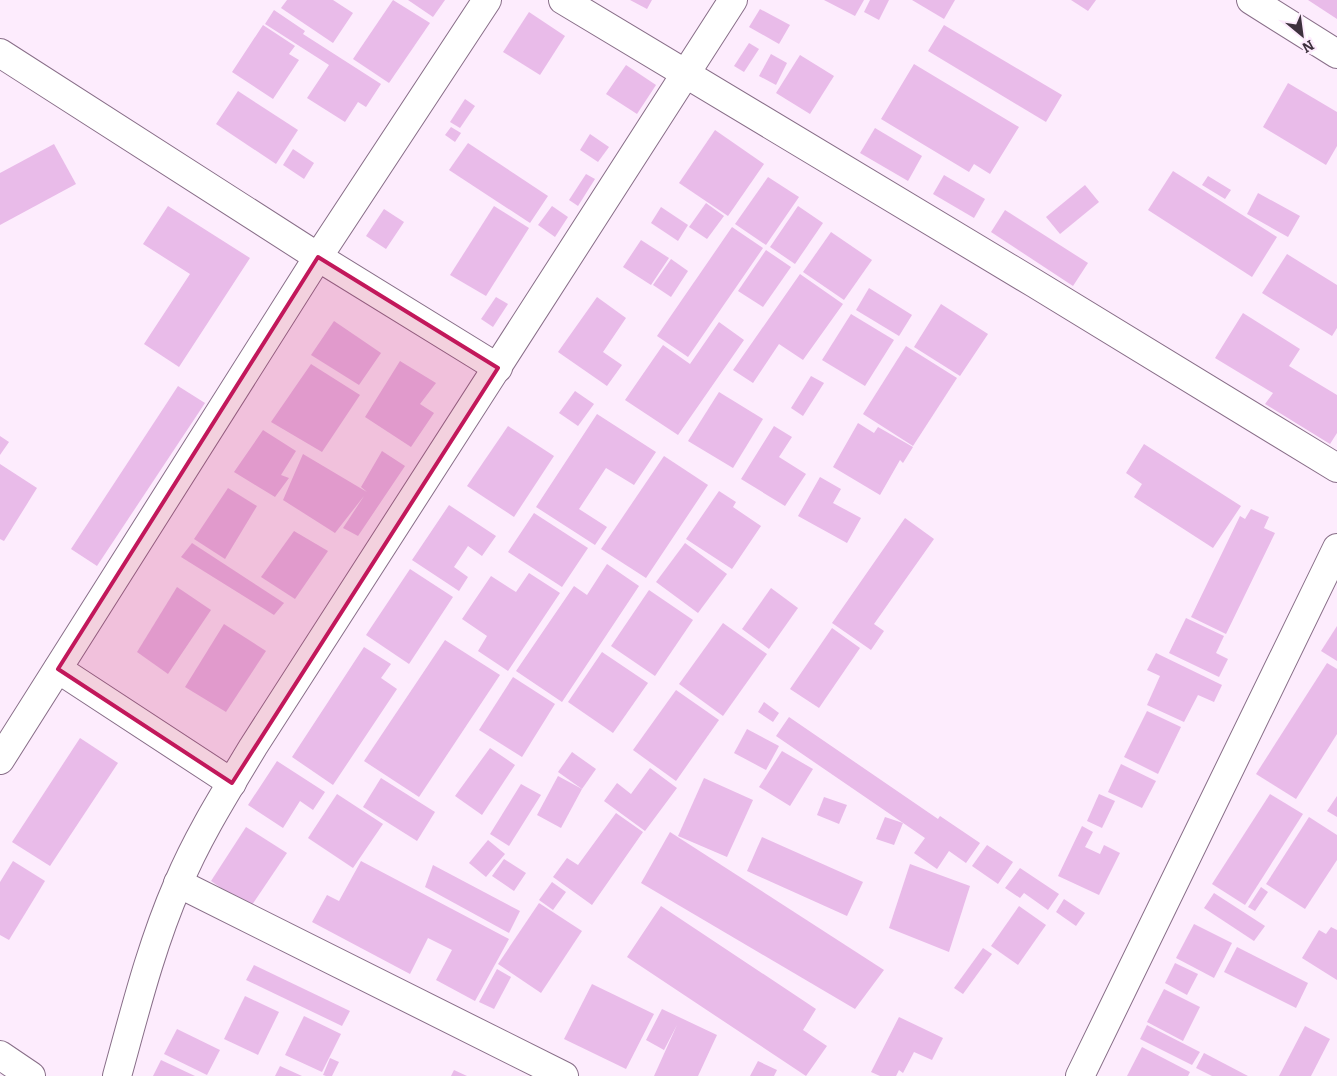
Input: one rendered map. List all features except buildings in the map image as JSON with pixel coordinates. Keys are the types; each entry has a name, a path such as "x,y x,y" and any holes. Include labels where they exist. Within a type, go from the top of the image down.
{"street":[{"path":"0,760 318,256 488,0"},
{"path":"562,0 1337,468"},
{"path":"117,1076 152,950 178,883 201,834 232,782 733,0"},
{"path":"1251,0 1337,54"},
{"path":"0,53 318,256 498,368"},
{"path":"1080,1076 1337,548"},
{"path":"58,668 232,782"},
{"path":"178,883 564,1076"},
{"path":"0,1055 31,1076"}],"highlighted area":[{"path":"318,257 498,368 232,783 58,669"}]}
